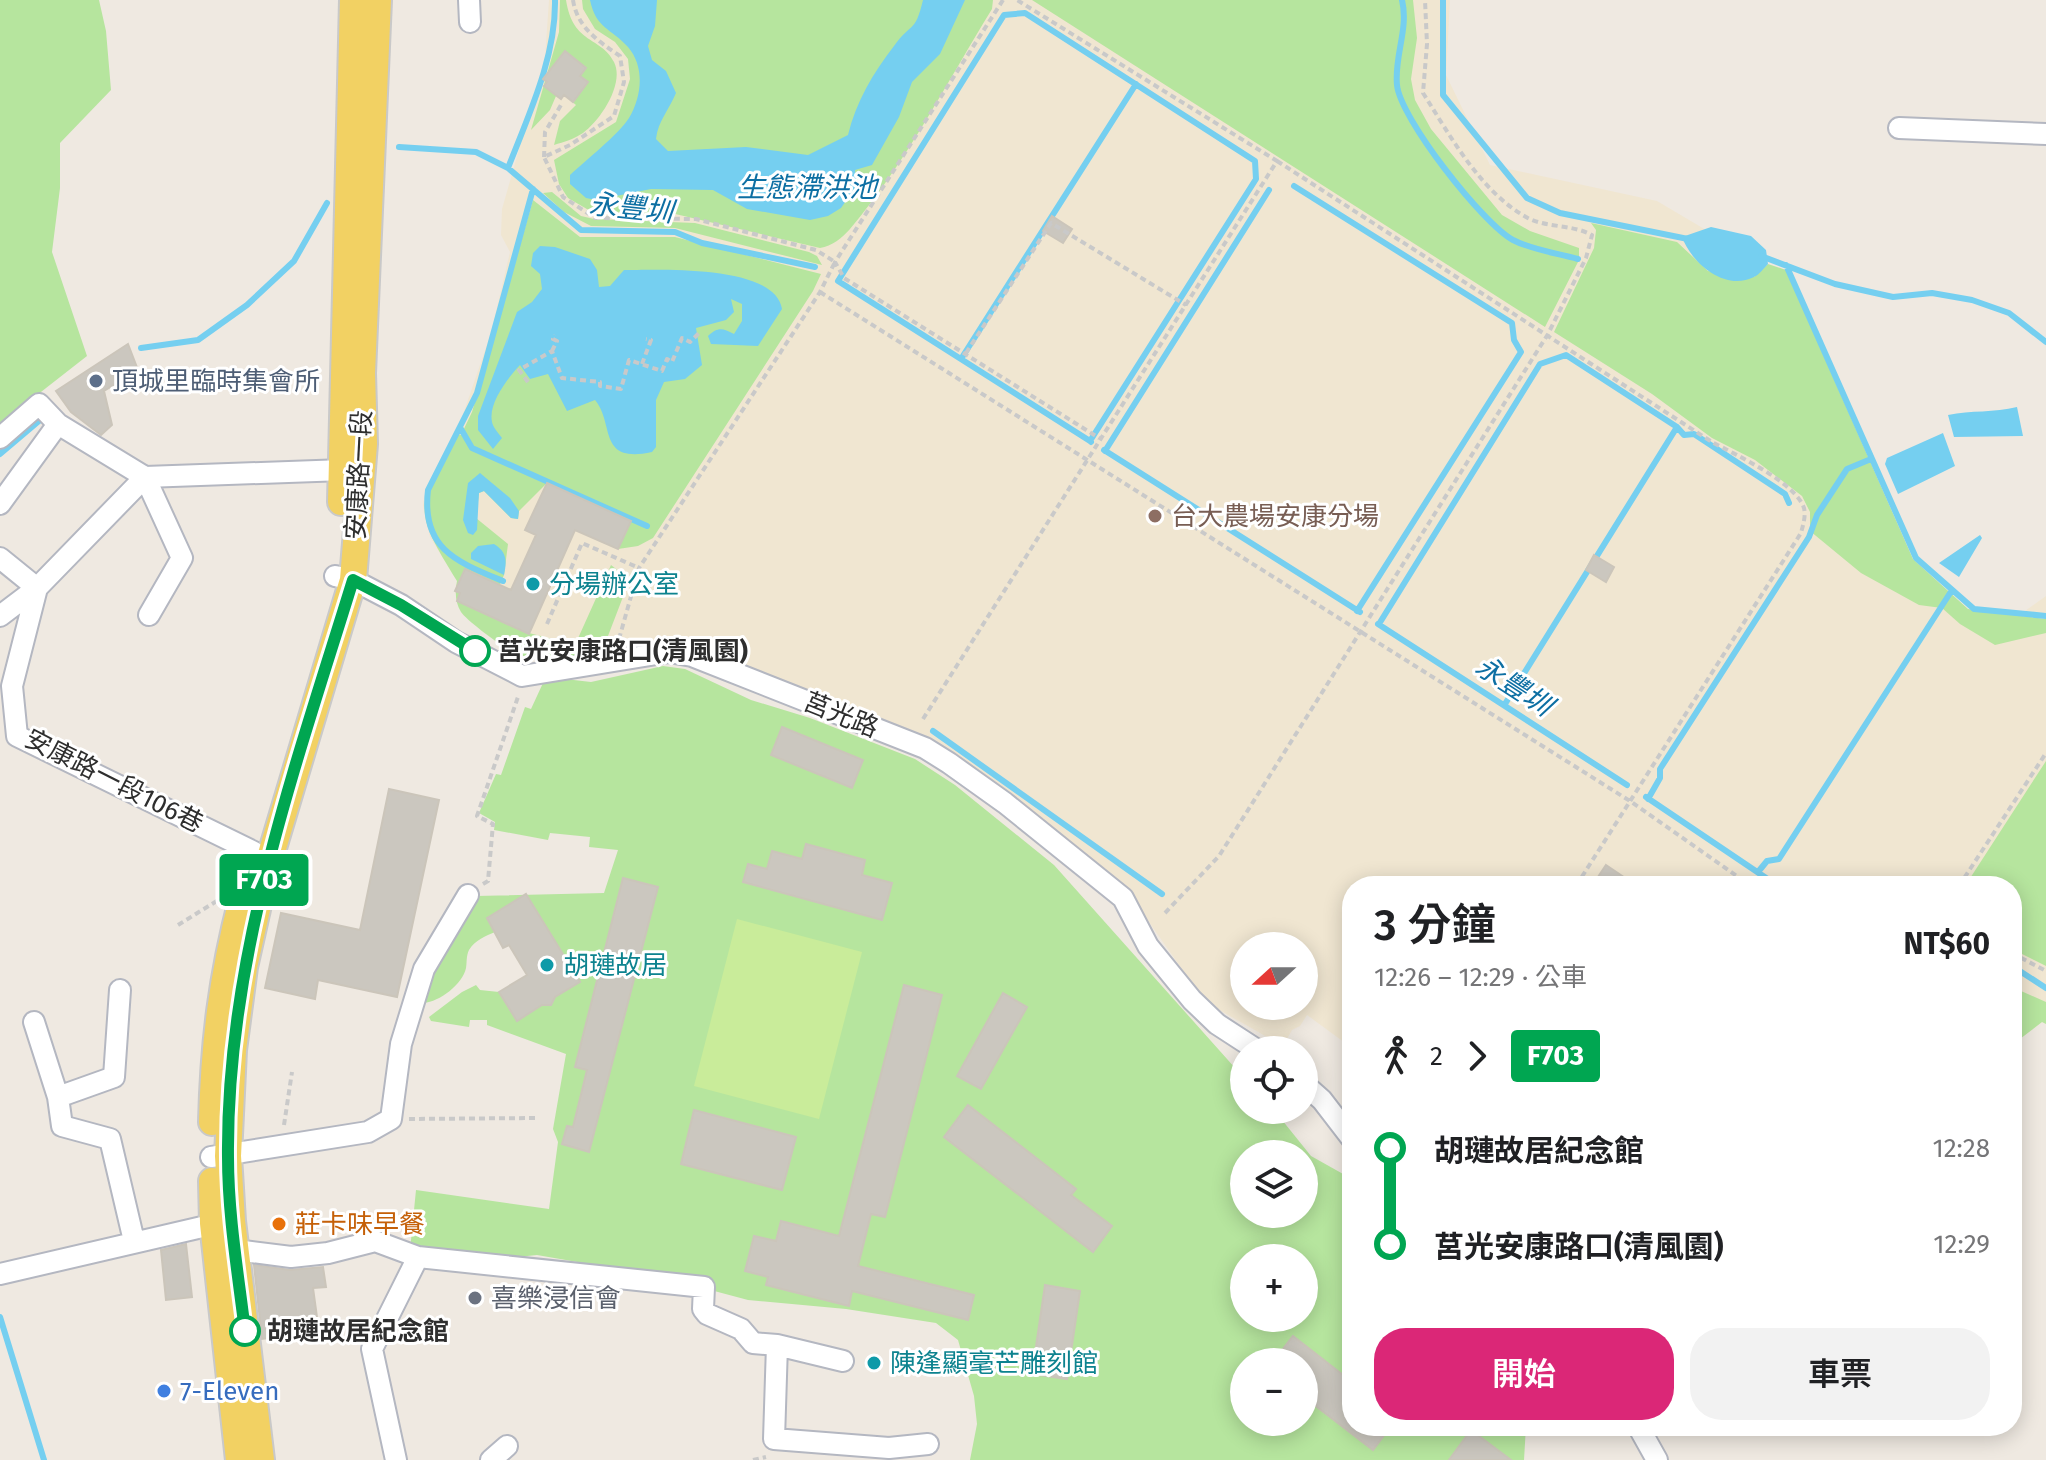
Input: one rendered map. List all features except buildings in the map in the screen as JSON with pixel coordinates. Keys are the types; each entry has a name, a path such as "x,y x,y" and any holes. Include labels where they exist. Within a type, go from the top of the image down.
{"main road":[{"name":"安康路一段","path":"239,1460 222,1222 214,1043 225,965 254,852 344,578 348,103 353,0"},
{"name":"安康路一段","path":"219,1157 244,967 344,578 364,444 362,373 378,0"},
{"name":"安康路一段","path":"222,1222 236,1250 261,1460"}],"lane":[{"path":"469,0 470,22"},
{"path":"1899,128 2046,134"},
{"path":"0,438 39,404 52,417 145,477 182,558 149,615"},
{"path":"0,504 52,417"},
{"path":"0,616 37,588 145,477 344,470"},
{"path":"0,558 37,588"},
{"name":"莒光路","path":"344,578 401,605 456,642 522,676 669,652 692,656 925,748 1005,803 1123,898 1148,946 1192,1000 1217,1024 1235,1036"},
{"name":"安康路一段106巷","path":"37,588 12,686 17,736 254,852"},
{"path":"219,1157 368,1132 391,1119 401,1044 424,969 468,895"},
{"path":"58,1097 114,1077 120,990"},
{"path":"34,1022 58,1097 62,1126 110,1139 134,1241"},
{"path":"1318,1096 1342,1126"},
{"path":"0,1274 222,1222"},
{"path":"236,1250 291,1257 328,1253 375,1241 418,1257 704,1287 703,1309 707,1314 741,1329 753,1343 777,1345 843,1361"},
{"path":"396,1460 372,1349 418,1257"},
{"path":"777,1345 774,1439 889,1448 928,1444"},
{"path":"1644,1436 1657,1460"},
{"path":"491,1460 507,1446"}],"path":[{"path":"544,157 570,145 614,116 624,82 620,56 596,39 576,16 573,0"},
{"path":"613,660 639,568 820,292 835,262 1003,0"},
{"path":"1017,0 1277,161 1797,495 1806,512 1801,533 1582,876"},
{"path":"1165,913 1219,856 1548,334 1586,258 1592,235 1581,229 1529,219 1497,197 1452,139 1423,93 1427,44 1425,0"},
{"path":"561,105 545,132 544,157 563,197 595,218 696,219 816,250 835,262 844,278 1099,438"},
{"path":"923,719 1277,161"},
{"path":"966,354 1051,223 1186,305"},
{"path":"820,292 1630,801 1737,876"},
{"path":"552,351 562,378 600,382 600,386 621,389 629,360 662,371 667,359 672,362 682,338 690,342 700,332"},
{"path":"528,382 519,370 552,351 558,339"},
{"path":"642,364 651,340 646,339"},
{"path":"547,624 582,543 639,568"},
{"path":"468,895 488,881 493,824 477,816 518,705"},
{"path":"1966,876 2046,753"},
{"path":"178,925 218,900 242,898"},
{"path":"2022,958 2046,971"},
{"path":"281,1147 292,1072"},
{"path":"391,1119 535,1118"}],"shaded area":[{"name":"台大農場安康分場","path":"549,0 1450,0 1446,75 1490,165 1657,201 1772,269 1889,527 1959,621 2011,621 2046,596 2046,1024 2042,1022 2022,1037 2022,876 1342,876 1342,1041 1314,1020 1318,1020 1318,932 1230,932 1230,1016 1214,1007 1196,989 1120,881 994,783 925,738 854,706 801,690 677,639 648,645 633,640 603,649 598,654 513,653 462,614 455,591 457,581 430,537 423,505 426,489 458,429 491,333 510,252 501,235 502,209 545,58"},
{"name":"台大農場安康分場","path":"1237,1020 1304,1020 1289,1036 1265,1036"}],"green space":[{"path":"0,0 99,0 106,31 111,90 60,143 60,188 52,252 87,356 0,424"},
{"path":"560,0 566,0 575,25 608,54 617,71 614,91 590,127 576,137 554,145 560,121 576,105 564,95 561,99 556,96 550,110 531,130 559,32"},
{"path":"582,0 993,0 992,9 889,177 847,232 820,248 671,213 592,212 568,198 559,184 554,160 616,122 630,79 628,59 615,42 595,29 583,9"},
{"path":"1032,0 1413,0 1417,38 1411,79 1415,100 1431,129 1502,215 1530,231 1579,248 1579,260 1545,327"},
{"path":"552,192 581,216 695,223 809,252 817,256 822,265 675,228 591,226 564,212 543,193"},
{"path":"533,200 580,237 675,237 821,274 653,538 638,546 618,549 630,521 547,483 519,511 518,519 511,518 484,491 479,493 476,518 508,544 504,575 487,614 529,633 575,645 611,565 625,576 626,589 603,649 575,659 517,654 478,628 459,608 457,581 426,522 427,494 433,478 456,433 461,435 472,412"},
{"path":"1591,223 1677,242 1708,271 1754,277 1768,264 1786,270 1913,559 1968,609 2046,619 2046,633 1995,645 1960,624 1942,608 1919,605 1861,573 1810,531 1810,512 1802,496 1755,460 1712,438 1652,394 1554,332 1594,248 1596,230"},
{"path":"663,666 685,669 751,700 810,718 915,759 955,785 1054,865 1230,1062 1230,1124 1285,1124 1298,1140 1230,1140 1230,1228 1318,1228 1318,1160 1342,1173 1342,1436 1525,1436 1524,1460 970,1460 977,1424 974,1396 958,1340 936,1323 846,1309 748,1300 658,1276 537,1255 508,1258 410,1250 416,1190 549,1209 558,1142 553,1129 566,1054 487,1025 487,1020 470,1020 469,1027 431,1021 429,1017 476,985 480,990 499,992 517,1021 542,1005 551,1005 555,997 579,982 526,895 604,893 618,850 589,847 590,837 550,833 548,840 494,830 495,822 479,813 496,774 501,775 525,707 531,709 543,683 539,676 591,682"},
{"path":"2046,761 2046,966 2022,954 2022,876 1971,876"},
{"path":"525,895 487,918 495,932 471,947 460,980 443,996 424,1003 436,963 476,896"},
{"path":"737,919 862,952 819,1119 694,1086"},
{"path":"2022,991 2046,1002 2046,1024 2042,1022 2022,1037"}],"water":[{"name":"生態滯洪池","path":"590,0 657,0 655,26 648,46 652,60 666,71 676,93 661,121 656,139 668,151 746,147 808,155 848,135 866,88 886,56 915,23 923,0 965,0 940,54 912,82 899,117 872,165 855,170 857,185 841,208 828,216 810,220 747,209 713,190 651,189 596,200 586,198 570,184 570,175 629,118 640,82 633,55 600,23"},
{"path":"1711,227 1751,236 1766,250 1768,264 1756,276 1743,281 1720,278 1710,272 1693,256 1682,237"},
{"path":"540,246 555,247 590,259 597,270 599,287 610,286 624,270 714,273 759,284 775,294 782,309 758,346 711,344 708,336 711,333 720,329 734,334 742,321 742,304 731,299 734,312 726,320 696,328 702,365 685,379 664,382 656,400 656,447 652,452 635,454 615,447 595,400 567,411 548,374 530,379 520,365 493,407 493,424 502,438 493,449 478,430 478,416 517,312 532,302 542,289 540,274 531,266 533,253"},
{"path":"2017,407 2023,436 1954,437 1948,415"},
{"path":"1943,433 1955,466 1898,494 1885,464 1887,458"},
{"path":"480,473 510,498 519,511 518,519 511,518 484,491 479,493 477,530 473,535 468,533 463,520 468,483"},
{"path":"1980,535 1982,538 1959,577 1939,563"},
{"path":"494,544 505,557 504,575 471,559 471,553 478,546"}],"waterway":[{"name":"永豐圳","path":"508,168 546,64 555,0"},
{"path":"1402,0 1404,21 1397,85 1412,121 1427,144 1464,193 1513,240 1578,259"},
{"path":"1443,0 1443,95 1527,198 1560,213 1688,239"},
{"path":"1090,441 1256,179 1255,161 1025,13 1004,15 838,281 1091,442"},
{"path":"961,359 1136,84"},
{"name":"永豐圳","path":"399,147 476,152 508,168 581,230 675,232 702,243 815,267"},
{"path":"1294,186 1512,323 1514,340 1521,352 1357,611"},
{"path":"503,581 457,559 437,540 427,510 428,490 477,393 533,189"},
{"path":"1105,451 1269,190"},
{"name":"永豐圳","path":"141,348 198,340 247,305 294,261 327,203"},
{"path":"1761,256 1835,284 1893,297 1932,293 1972,300 2009,313 2046,342"},
{"path":"1786,265 1916,558 1974,609 2046,616"},
{"path":"1379,624 1540,364 1566,355 1677,427 1505,704"},
{"name":"永豐圳","path":"0,454 46,415"},
{"path":"1677,427 1684,435 1694,434 1785,494 1789,503"},
{"path":"461,429 472,448 647,526"},
{"name":"永豐圳","path":"1104,450 1360,612"},
{"path":"1648,799 1660,778 1660,769 1809,537 1817,515 1847,469 1871,459"},
{"path":"1758,872 1767,861 1779,859 1952,590"},
{"name":"永豐圳","path":"1378,624 1627,785"},
{"path":"933,731 1162,894"},
{"name":"永豐圳","path":"1646,797 1763,876"},
{"name":"永豐圳","path":"2022,972 2046,988"},
{"path":"0,1317 44,1460"}],"bus line":[{"name":"F703","path":"245,1331 228,1156 233,1050 244,967 264,878 353,580 401,605 475,651"}],"place":[{"name":"頂城里臨時集會所","path":"96,381"},
{"name":"台大農場安康分場","path":"1155,516"},
{"name":"分場辦公室","path":"533,584"},
{"name":"莒光安康路口(清風園)","path":"475,651"},
{"name":"胡璉故居","path":"547,965"},
{"name":"莊卡味早餐","path":"279,1224"},
{"name":"喜樂浸信會","path":"475,1298"},
{"name":"胡璉故居紀念館","path":"245,1331"},
{"name":"陳逢顯毫芒雕刻館","path":"874,1363"},
{"name":"7-Eleven","path":"164,1391"}]}
